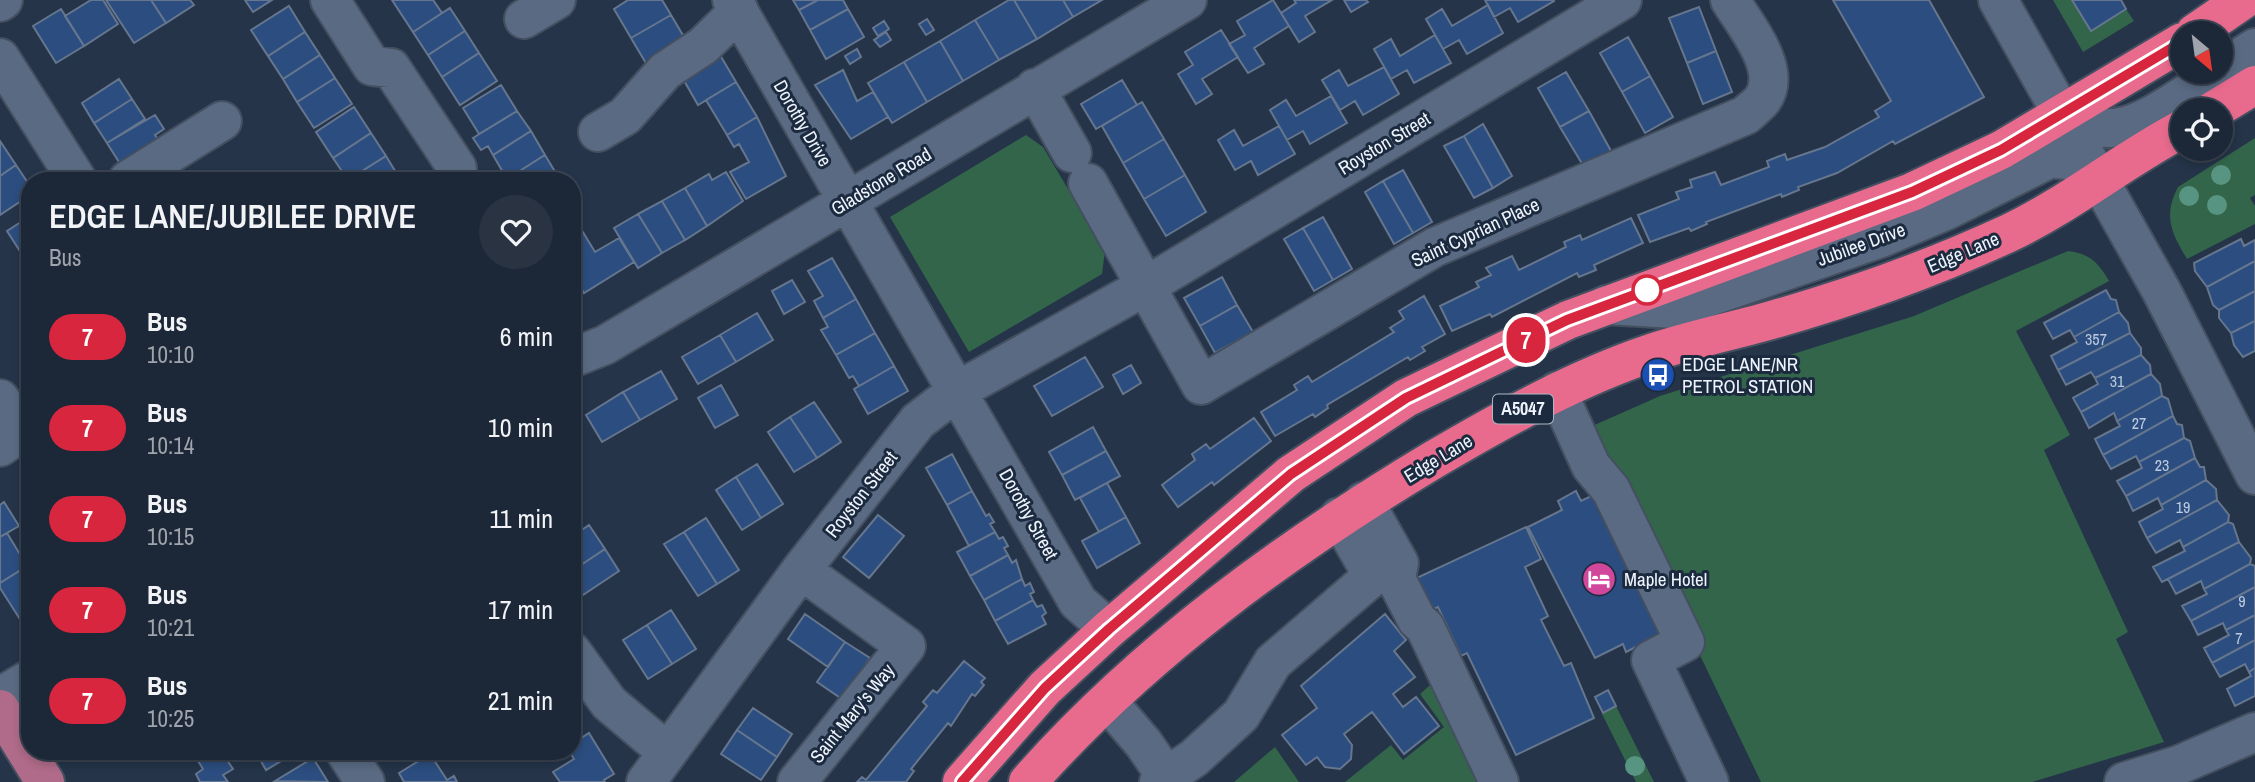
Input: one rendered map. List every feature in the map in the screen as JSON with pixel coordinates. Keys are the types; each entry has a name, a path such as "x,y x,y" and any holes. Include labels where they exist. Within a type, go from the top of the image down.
{"highway":[{"path":"2212,21 2243,0"},
{"path":"962,782 1045,688 1109,629 1291,474 1406,398 1567,320 1912,192 2001,150 2170,49"},
{"path":"2233,98 2255,85"},
{"name":"Edge Lane","path":"1028,782 1068,738 1172,643 1260,572 1352,509 1558,391 1651,353 1771,321 1906,277 2012,231 2170,136"}],"main road":[{"path":"0,709 21,743"},
{"path":"31,760 45,782"}],"street":[{"path":"330,0 372,66 391,68 457,168 457,172"},
{"path":"523,19 556,0"},
{"name":"Gladstone Road","path":"581,354 605,345 1187,0"},
{"name":"Royston Street","path":"656,766 802,570 918,421 957,391 1146,286 1622,0"},
{"name":"Saint Cyprian Place","path":"1146,286 1201,385 1435,247 1746,115 1764,98 1768,80 1766,59 1730,0"},
{"name":"Jubilee Drive","path":"1998,0 2162,292 2255,475"},
{"path":"598,132 625,116 664,71 703,47 735,6"},
{"name":"Dorothy Drive","path":"735,6 957,391"},
{"path":"2233,62 2255,48"},
{"path":"0,58 72,172"},
{"path":"2062,114 2094,126 2124,127 2198,84"},
{"path":"1035,88 1146,286"},
{"path":"141,172 222,121"},
{"name":"Jubilee Drive","path":"1606,305 1674,309 1881,238 1945,211 2049,159 2079,162 2100,180"},
{"name":"Dorothy Street","path":"957,391 1078,602 1109,629"},
{"path":"1558,391 1591,466 1611,490 1685,642 1651,660 1709,782"},
{"path":"0,399 21,430"},
{"path":"0,447 21,433"},
{"path":"1108,702 1144,744 1165,780 1194,758 1241,715 1273,662 1373,576 1352,509"},
{"path":"1352,509 1399,563 1396,579 1417,620 1425,627 1499,782"},
{"name":"Saint Mary's Way","path":"797,782 906,646 802,570"},
{"path":"581,664 656,766"},
{"path":"0,696 21,684"},
{"path":"2124,782 2179,765 2255,732"},
{"path":"351,760 365,782"}],"green space":[{"path":"2053,0 2072,0 2092,30 2126,9 2134,21 2083,52"},
{"path":"1026,135 1043,147 1105,251 1102,274 969,352 890,217"},
{"path":"2255,138 2255,195 2250,198 2255,206 2255,224 2187,259 2171,224 2173,197 2178,187 2219,161 2233,161 2233,152"},
{"path":"2068,251 2093,260 2109,281 2016,331 2070,435 2044,450 2128,632 2116,639 2164,742 2032,782 1761,782 1590,427 1660,396 1914,316"},
{"path":"1437,679 1489,782 1345,782 1391,745 1403,760 1444,727 1420,694"},
{"path":"1616,706 1654,782 1636,782 1602,714"},
{"path":"1275,747 1299,782 1234,782"}],"building":[{"path":"91,0 103,0 118,24 84,46 65,16"},
{"path":"106,0 151,0 166,23 134,43"},
{"path":"151,0 190,0 194,5 166,23"},
{"path":"245,0 272,0 253,12"},
{"path":"392,0 433,0 442,13 413,32"},
{"path":"628,0 662,0 671,15 631,38 614,9"},
{"path":"793,0 818,0 799,10"},
{"path":"818,0 843,0 848,9 810,30 799,10"},
{"path":"1009,0 1014,0 1037,39 999,60 975,20"},
{"path":"1014,0 1063,0 1073,17 1037,39"},
{"path":"1063,0 1102,0 1073,17"},
{"path":"1273,0 1289,26 1254,48 1264,64 1248,73 1229,44 1245,35 1237,21"},
{"path":"1294,0 1332,0 1305,16 1315,32 1299,42 1281,13 1296,3"},
{"path":"1344,0 1366,0 1368,2 1351,12"},
{"path":"1485,0 1554,1 1518,22 1510,8 1494,17"},
{"path":"1833,0 1929,0 1984,97 1895,144 1893,141 1837,173 1798,187 1799,190 1706,222 1707,224 1691,231 1689,228 1650,242 1638,215 1679,199 1676,192 1692,187 1690,180 1715,172 1721,185 1769,167 1767,161 1785,154 1787,160 1825,147 1879,117 1875,111 1891,101"},
{"path":"2072,0 2121,0 2126,9 2091,31"},
{"path":"1488,5 1503,33 1467,54 1459,40 1443,49 1426,19 1442,9 1452,26"},
{"path":"289,6 305,32 268,56 251,30"},
{"path":"1699,7 1716,51 1687,63 1669,18"},
{"path":"450,8 465,31 428,55 413,32"},
{"path":"61,9 84,46 56,63 33,26"},
{"path":"848,9 864,37 826,59 810,30"},
{"path":"671,15 687,42 647,65 631,38"},
{"path":"927,19 934,30 926,35 919,24"},
{"path":"975,20 999,60 963,81 940,41"},
{"path":"884,21 889,29 878,36 873,28"},
{"path":"1221,30 1238,57 1202,79 1212,94 1196,104 1178,74 1193,65 1185,52"},
{"path":"465,31 479,53 442,77 428,55"},
{"path":"305,32 320,55 283,79 268,56"},
{"path":"886,32 891,40 880,47 874,40"},
{"path":"1435,35 1451,63 1414,83 1407,70 1391,79 1374,49 1391,39 1400,56"},
{"path":"1628,37 1650,76 1622,92 1600,53"},
{"path":"940,41 963,81 927,102 904,62"},
{"path":"857,49 861,57 850,64 845,56"},
{"path":"1716,51 1732,92 1703,104 1687,63"},
{"path":"479,53 497,81 460,105 442,77"},
{"path":"320,55 335,78 297,102 283,79"},
{"path":"720,55 736,82 698,105 682,77"},
{"path":"904,62 927,102 892,123 868,83"},
{"path":"1384,67 1399,94 1363,115 1355,101 1340,110 1322,80 1339,70 1348,86"},
{"path":"843,70 857,101 873,92 888,117 851,139 815,85"},
{"path":"1566,72 1589,111 1560,127 1538,88"},
{"path":"1650,76 1673,117 1645,133 1622,92"},
{"path":"335,78 352,104 314,128 297,102"},
{"path":"119,79 132,99 94,123 82,103"},
{"path":"1122,80 1137,105 1096,129 1081,104"},
{"path":"736,82 757,117 727,135 706,100"},
{"path":"501,85 517,111 479,134 463,108"},
{"path":"1331,96 1347,123 1310,144 1303,131 1287,140 1270,110 1286,100 1296,116"},
{"path":"132,99 145,119 107,143 94,123"},
{"path":"1142,102 1164,139 1123,163 1102,126"},
{"path":"354,107 371,133 333,158 316,132"},
{"path":"517,111 531,131 493,155 488,146 481,150 473,138"},
{"path":"1589,111 1611,151 1584,167 1560,127"},
{"path":"155,115 164,129 155,135 163,147 124,170 107,143"},
{"path":"757,117 786,176 746,199 730,172 749,162 739,144 734,147 727,135"},
{"path":"1483,124 1512,176 1493,188 1464,136"},
{"path":"1279,126 1295,154 1258,175 1251,161 1235,170 1218,140 1234,130 1243,146"},
{"path":"531,131 545,155 518,172 503,172 493,155"},
{"path":"371,133 386,156 361,172 343,172 333,158"},
{"path":"1464,136 1493,188 1474,198 1444,146"},
{"path":"1164,139 1185,175 1144,199 1123,163"},
{"path":"0,141 16,165 0,176"},
{"path":"545,155 555,172 518,172"},
{"path":"386,156 396,172 361,172"},
{"path":"16,165 21,172 21,201 0,215 0,176"},
{"path":"1403,170 1432,222 1413,233 1383,181"},
{"path":"726,172 743,201 707,226 685,188 709,174 712,180"},
{"path":"1185,175 1206,212 1166,236 1144,199"},
{"path":"1383,181 1413,233 1394,244 1365,192"},
{"path":"685,188 707,226 685,240 662,201"},
{"path":"662,201 685,240 662,253 638,214"},
{"path":"638,214 662,253 638,268 614,228"},
{"path":"1323,217 1352,269 1333,280 1303,228"},
{"path":"1631,218 1643,243 1594,265 1596,270 1579,277 1577,273 1492,317 1490,314 1452,331 1440,306 1479,287 1476,282 1491,275 1486,268 1512,256 1519,270 1566,247 1564,242 1580,235 1582,240"},
{"path":"21,222 21,253 7,231"},
{"path":"1303,228 1333,280 1314,291 1284,239"},
{"path":"581,229 595,252 619,238 634,262 584,293 581,288"},
{"path":"2241,239 2244,246 2255,240 2255,261 2207,287 2195,271 2194,263"},
{"path":"832,258 856,299 823,318 814,301 823,296 808,271"},
{"path":"2255,261 2255,291 2219,310 2213,305 2207,287"},
{"path":"1222,277 1237,305 1200,326 1184,298"},
{"path":"792,280 805,302 784,314 772,291"},
{"path":"2106,290 2111,299 2116,300 2119,312 2074,337 2070,330 2053,339 2044,323"},
{"path":"2255,291 2255,321 2231,333 2219,318 2219,310"},
{"path":"1424,296 1445,334 1422,347 1425,351 1410,360 1408,357 1327,405 1328,408 1315,417 1313,414 1275,436 1261,412 1297,390 1294,385 1308,376 1312,382 1394,332 1390,328 1404,319 1399,311"},
{"path":"856,299 875,333 836,355 821,330 828,327 823,318"},
{"path":"1237,305 1253,332 1215,353 1200,326"},
{"path":"2119,312 2128,323 2130,333 2058,370 2051,356 2077,342 2074,337"},
{"path":"757,313 773,340 736,362 720,335"},
{"path":"2255,321 2255,351 2243,357 2234,345 2231,333"},
{"path":"875,333 894,366 859,386 853,376 849,378 836,355"},
{"path":"2130,333 2141,348 2141,355 2095,378 2091,372 2066,385 2058,370"},
{"path":"720,335 736,362 698,384 682,357"},
{"path":"2141,355 2150,365 2151,374 2081,412 2073,398 2098,384 2095,378"},
{"path":"1085,357 1103,387 1052,416 1034,386"},
{"path":"1131,365 1141,383 1123,394 1113,375"},
{"path":"894,366 908,391 868,414 854,389"},
{"path":"661,371 677,399 640,420 623,392"},
{"path":"2151,374 2160,384 2162,396 2117,421 2114,413 2089,428 2081,412"},
{"path":"721,385 738,415 715,428 698,398"},
{"path":"623,392 640,420 602,442 586,415"},
{"path":"2162,396 2168,399 2173,416 2103,455 2095,439 2120,426 2117,421"},
{"path":"814,402 841,442 817,458 790,417"},
{"path":"2173,416 2177,424 2182,425 2184,438 2139,462 2136,456 2111,469 2103,455"},
{"path":"790,417 817,458 794,472 768,432"},
{"path":"1254,418 1271,441 1214,485 1212,482 1178,507 1162,485 1195,460 1192,454 1206,444 1210,449"},
{"path":"1093,427 1106,451 1062,475 1049,452"},
{"path":"2184,438 2190,441 2195,458 2126,496 2117,481 2142,468 2139,462"},
{"path":"1106,451 1120,476 1075,500 1062,475"},
{"path":"952,454 972,491 947,505 926,468"},
{"path":"2195,458 2200,467 2204,467 2206,480 2161,505 2158,498 2133,511 2126,496"},
{"path":"757,464 783,504 761,518 736,477"},
{"path":"736,477 761,518 742,530 716,490"},
{"path":"2206,480 2216,489 2217,500 2147,538 2139,522 2163,509 2161,505"},
{"path":"1107,483 1126,517 1099,532 1080,498"},
{"path":"972,491 986,516 989,514 994,522 990,524 995,532 969,546 947,505"},
{"name":"Maple Hotel","path":"1576,491 1581,501 1600,492 1669,630 1626,652 1623,644 1595,658 1528,527 1562,510 1558,501"},
{"path":"2217,500 2229,515 2228,522 2183,547 2180,540 2156,553 2147,538"},
{"path":"4,502 19,526 0,537 0,505"},
{"path":"878,515 904,536 869,578 843,557"},
{"path":"1126,517 1140,543 1097,568 1082,541"},
{"path":"706,518 739,570 717,584 684,532"},
{"path":"2228,522 2233,524 2239,542 2162,582 2153,567 2185,551 2183,547"},
{"path":"589,525 605,549 581,565 581,531"},
{"path":"1526,527 1541,559 1525,567 1548,616 1541,620 1564,666 1571,663 1594,718 1516,755 1467,653 1461,656 1438,607 1421,615 1406,583"},
{"path":"684,532 717,584 698,596 664,544"},
{"path":"995,532 999,539 1003,537 1008,546 1004,548 1008,555 970,576 957,552"},
{"path":"7,533 21,556 21,570 0,583 0,537"},
{"path":"2239,542 2251,558 2250,564 2204,589 2201,581 2176,594 2168,579"},
{"path":"605,549 619,571 581,596 581,565"},
{"path":"1008,555 1012,563 1016,560 1022,579 984,600 970,576"},
{"path":"2250,564 2255,566 2255,587 2191,621 2182,606 2207,594 2204,589"},
{"path":"21,570 21,621 0,588 0,583"},
{"path":"1022,579 1025,586 1030,583 1034,592 1030,594 1033,600 995,621 984,600"},
{"path":"2255,587 2255,615 2226,630 2223,623 2198,635 2191,621"},
{"path":"1033,600 1037,607 1042,605 1046,613 1042,616 1046,624 1008,644 995,621"},
{"path":"671,610 696,649 672,664 647,625"},
{"path":"805,614 845,642 828,667 788,639"},
{"path":"1385,614 1406,640 1394,651 1415,677 1393,694 1403,707 1416,697 1439,726 1404,754 1372,712 1344,734 1352,745 1351,759 1340,769 1325,767 1317,757 1306,765 1282,735 1317,708 1301,686"},
{"path":"2255,615 2255,640 2212,663 2204,648 2229,635 2226,630"},
{"path":"647,625 672,664 648,679 623,640"},
{"path":"2255,640 2255,668 2249,672 2245,664 2220,677 2212,663"},
{"path":"845,642 870,658 842,699 817,682"},
{"path":"964,661 985,678 981,682 984,685 975,696 972,694 951,726 948,723 911,769 914,771 906,782 857,782 862,777 866,780 927,706 923,702 933,690 937,693"},
{"path":"2255,668 2255,696 2235,706 2227,689 2251,676 2249,672"},
{"path":"1608,690 1616,706 1603,713 1595,697"},
{"path":"753,708 792,734 777,757 737,730"},
{"path":"737,730 777,757 761,780 721,754"},
{"path":"589,733 614,774 604,780 605,782 560,782 553,772 572,760 581,760 581,738"},
{"path":"198,760 227,760 233,769 223,775 228,782 200,782 196,774 203,769"},
{"path":"260,760 283,760 266,770"},
{"path":"310,760 314,760 328,782 275,781"},
{"path":"420,760 434,760 447,780 454,776 457,782 404,782 399,773"}],"bus line":[{"name":"7","path":"962,782 1045,688 1109,629 1291,474 1406,398 1567,320 1912,192 2001,150 2170,48"}],"place":[{"name":"EDGE LANE/NR PETROL STATION","path":"1658,375"},
{"name":"Maple Hotel","path":"1599,579"}]}
